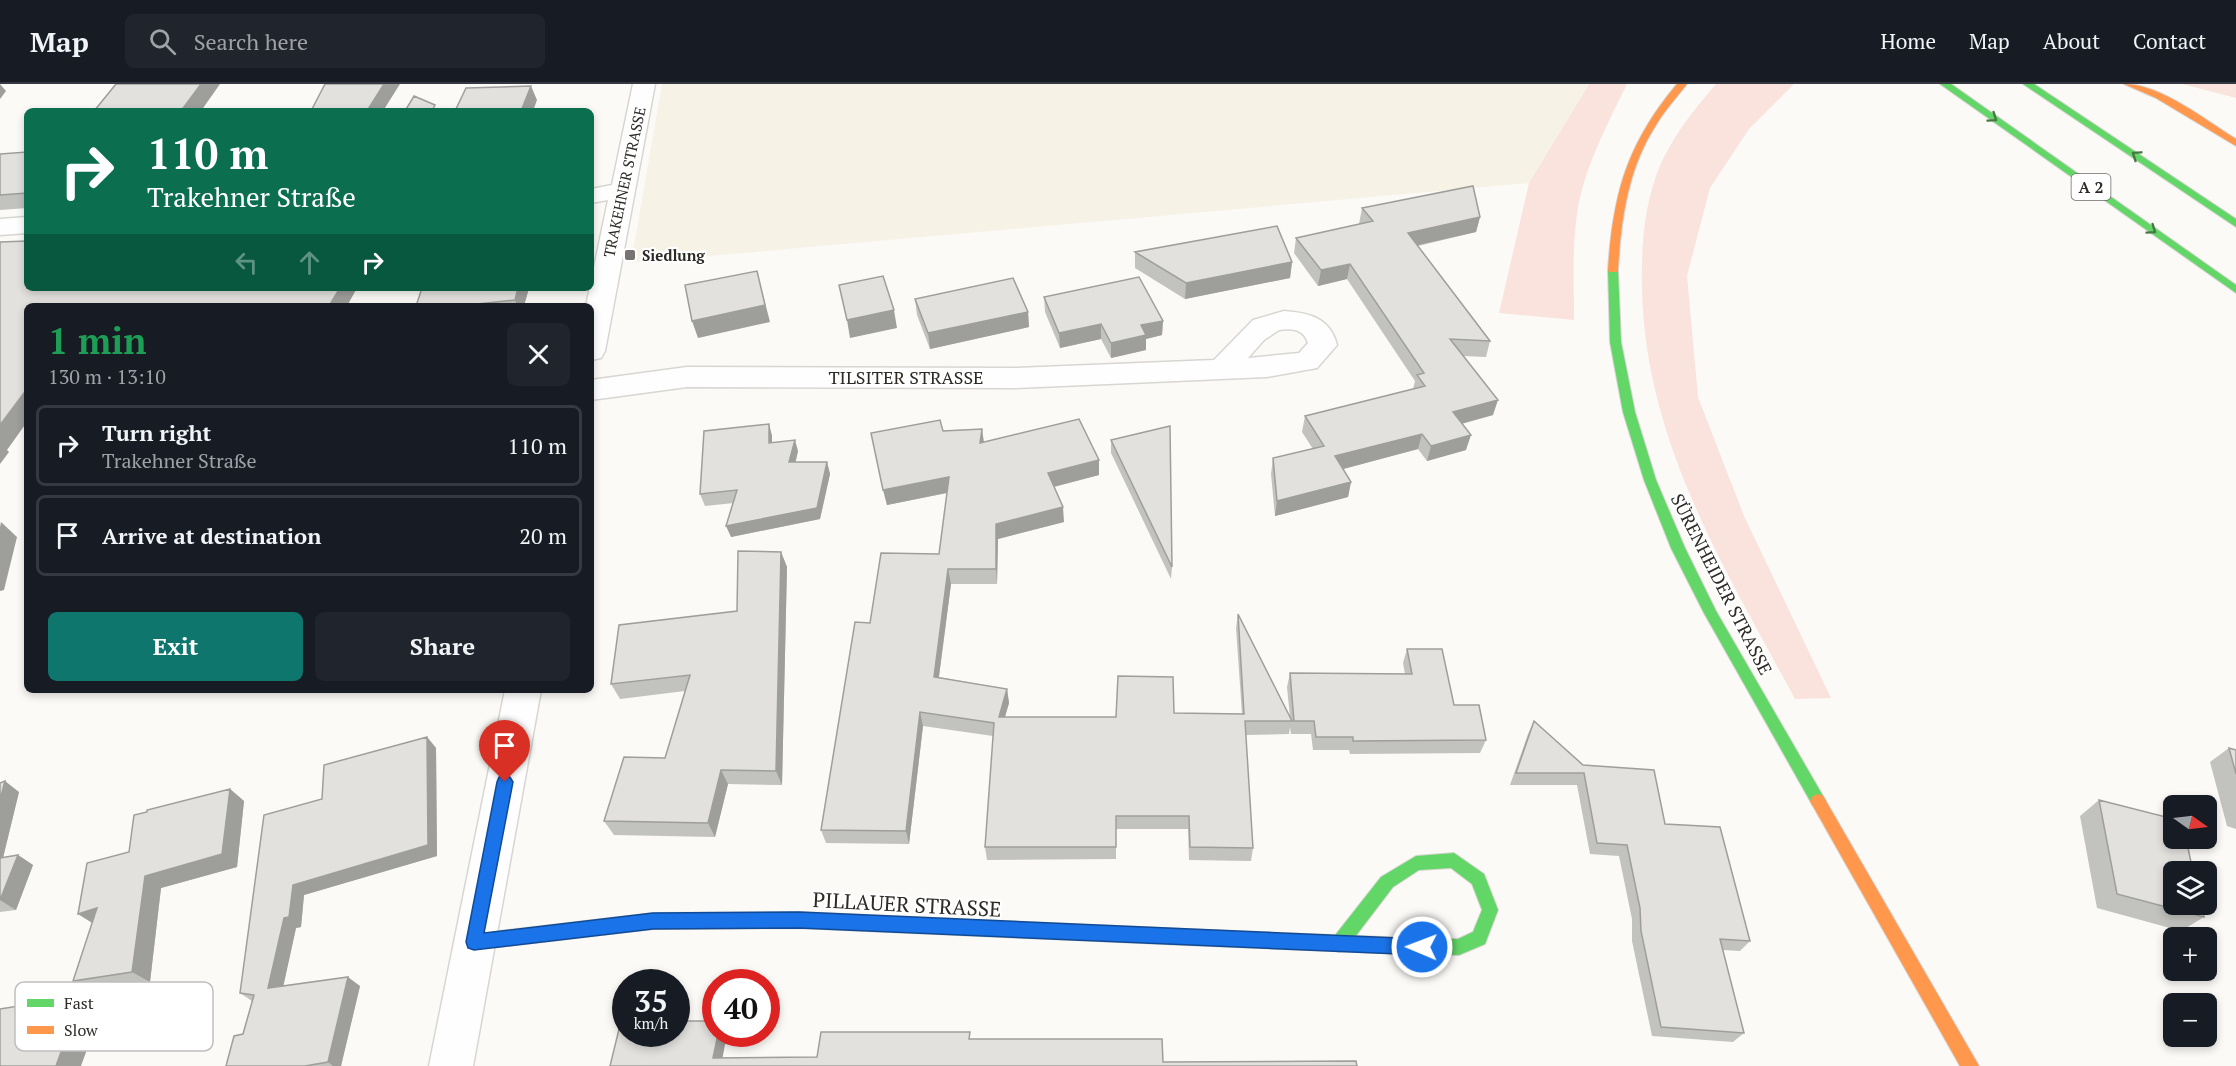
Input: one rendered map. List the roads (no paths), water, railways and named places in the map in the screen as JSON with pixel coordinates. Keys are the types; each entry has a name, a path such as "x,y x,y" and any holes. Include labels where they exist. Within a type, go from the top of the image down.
{"main road":[{"name":"SÜRENHEIDER STRASSE","path":"1682,84 1659,109 1641,141 1627,173 1617,219 1614,315 1623,389 1643,460 1705,598 1792,756 1970,1066"},
{"name":"A 2","path":"1945,84 2236,290"},
{"path":"2028,84 2236,224"},
{"path":"2128,84 2159,96 2236,143"},
{"name":"PILLAUER STRASSE","path":"474,942 653,921 799,920 1340,944 1458,947 1479,938 1490,910 1478,879 1454,860 1416,863 1387,882 1340,944"}],"street":[{"name":"TRAKEHNER STRASSE","path":"594,317 599,260 622,190 644,84"},
{"path":"594,195 622,190"},
{"path":"0,227 24,225"},
{"name":"TILSITER STRASSE","path":"594,390 687,377 1015,378 1222,369"},
{"path":"451,1066 522,693"}],"place":[{"name":"Siedlung","path":"630,255"}]}
